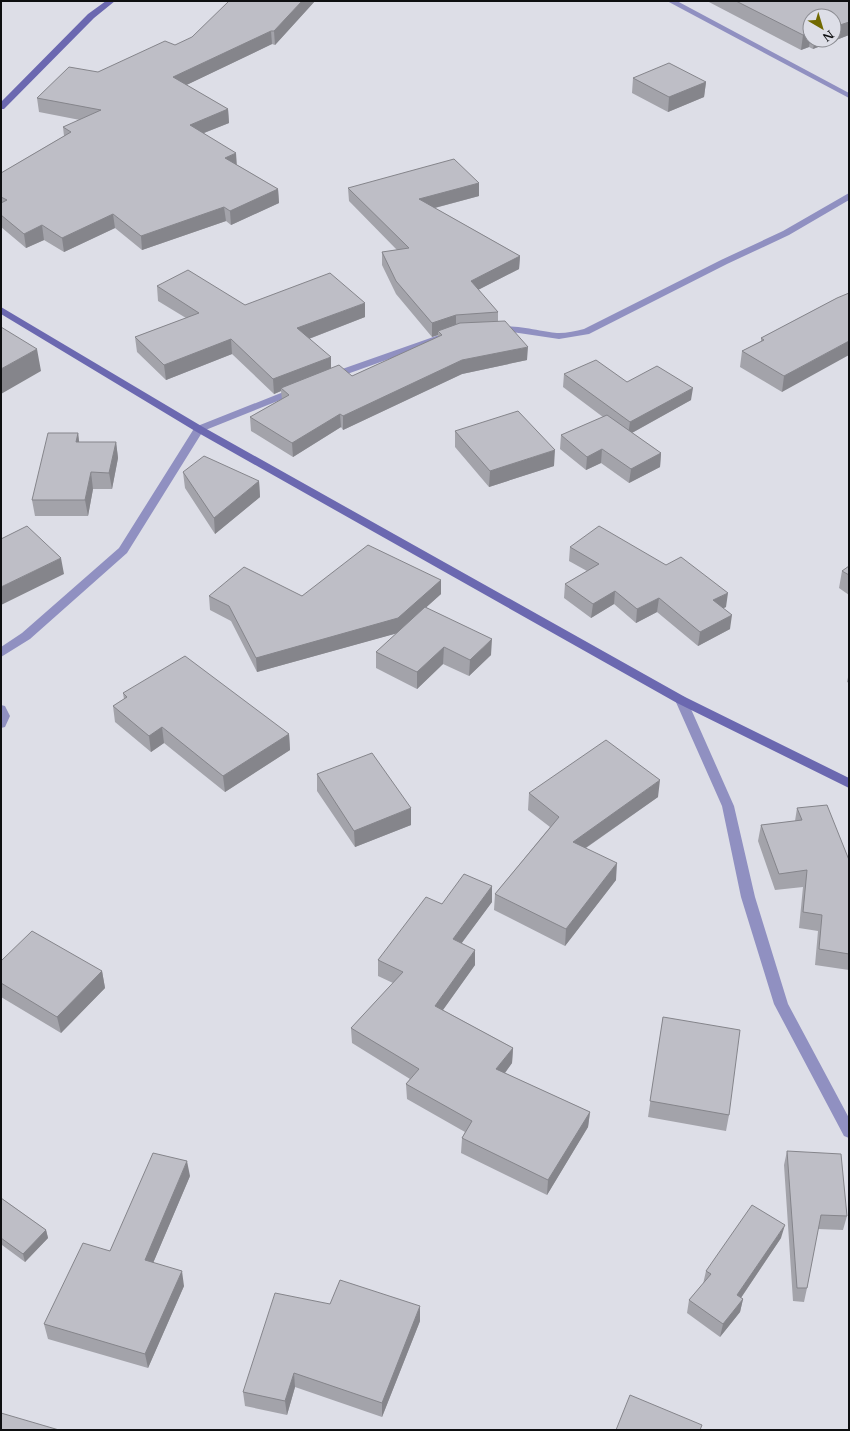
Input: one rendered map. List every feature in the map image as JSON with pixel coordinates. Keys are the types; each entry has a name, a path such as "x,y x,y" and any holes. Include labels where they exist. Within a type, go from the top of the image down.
{"street":[{"path":"1,107 91,16 111,1"},
{"path":"671,1 849,96"},
{"path":"489,330 512,329 559,336 586,332 724,262 786,233 849,196"},
{"path":"1,310 199,429 681,700 849,783"},
{"path":"321,380 445,336"},
{"path":"1,653 26,636 123,550 199,429 307,386"},
{"path":"681,700 728,806 748,897 781,1004 849,1132"},
{"path":"1,709 4,716 1,724"}],"building":[{"path":"229,1 302,1 274,31 271,31 173,77 228,109 190,125 236,153 225,158 278,189 230,211 224,207 141,236 113,214 62,238 42,225 24,234 1,215 1,203 7,200 1,197 1,173 71,132 63,127 101,110 37,98 69,67 98,72 165,41 175,45 192,37"},
{"path":"736,1 849,1 849,22 842,24 842,8 802,8 802,34"},
{"path":"669,63 706,82 669,97 633,78"},
{"path":"454,159 479,183 419,199 520,256 471,281 498,312 456,315 432,323 396,281 382,252 409,248 348,188"},
{"path":"188,270 245,305 330,273 365,303 297,328 331,357 273,379 231,339 164,365 135,337 199,313 157,286"},
{"path":"849,293 849,341 784,376 742,351 764,340 761,338"},
{"path":"505,321 528,347 462,360 343,416 340,414 292,443 250,417 289,395 281,388 339,365 352,376 442,335 438,331 460,323"},
{"path":"1,327 37,349 1,369"},
{"path":"596,360 627,382 657,366 693,388 630,422 564,374"},
{"path":"518,411 555,450 490,471 455,431"},
{"path":"607,415 661,453 631,469 602,449 587,457 561,435"},
{"path":"48,433 78,433 76,442 116,442 109,473 91,472 85,500 32,500"},
{"path":"204,456 259,481 214,518 183,472"},
{"path":"27,526 61,558 1,587 1,539"},
{"path":"599,526 666,565 681,557 728,593 713,600 732,615 700,632 659,598 637,609 615,591 593,604 565,584 599,564 570,547"},
{"path":"368,545 441,580 398,618 256,658 229,606 209,596 244,567 302,596"},
{"path":"849,566 849,575 842,571"},
{"path":"425,607 492,639 470,660 444,647 417,672 376,652"},
{"path":"185,656 289,734 223,776 162,727 149,736 113,706 127,697 123,693"},
{"path":"606,740 660,780 573,842 617,863 566,929 495,894 559,817 529,793"},
{"path":"372,753 411,808 354,831 317,774"},
{"path":"827,805 849,860 849,954 819,949 822,915 803,912 807,870 779,874 761,825 802,820 797,808"},
{"path":"464,874 492,886 453,939 475,950 435,1006 513,1048 496,1069 590,1112 548,1180 462,1138 472,1121 406,1084 419,1069 351,1028 403,972 378,960 426,897 442,904"},
{"path":"32,931 102,971 57,1017 1,983 1,961"},
{"path":"663,1017 740,1030 729,1115 650,1101"},
{"path":"787,1151 841,1154 847,1216 821,1215 807,1288 797,1288"},
{"path":"153,1153 187,1161 145,1260 182,1271 145,1354 44,1324 83,1243 110,1251"},
{"path":"1,1198 46,1230 23,1254 1,1238"},
{"path":"752,1205 785,1225 737,1295 743,1299 723,1324 689,1300 711,1274 706,1271"},
{"path":"340,1280 420,1306 382,1403 294,1373 285,1401 243,1392 275,1293 330,1304"},
{"path":"630,1395 702,1425 700,1430 616,1430"},
{"path":"1,1413 59,1430 1,1430"}]}
